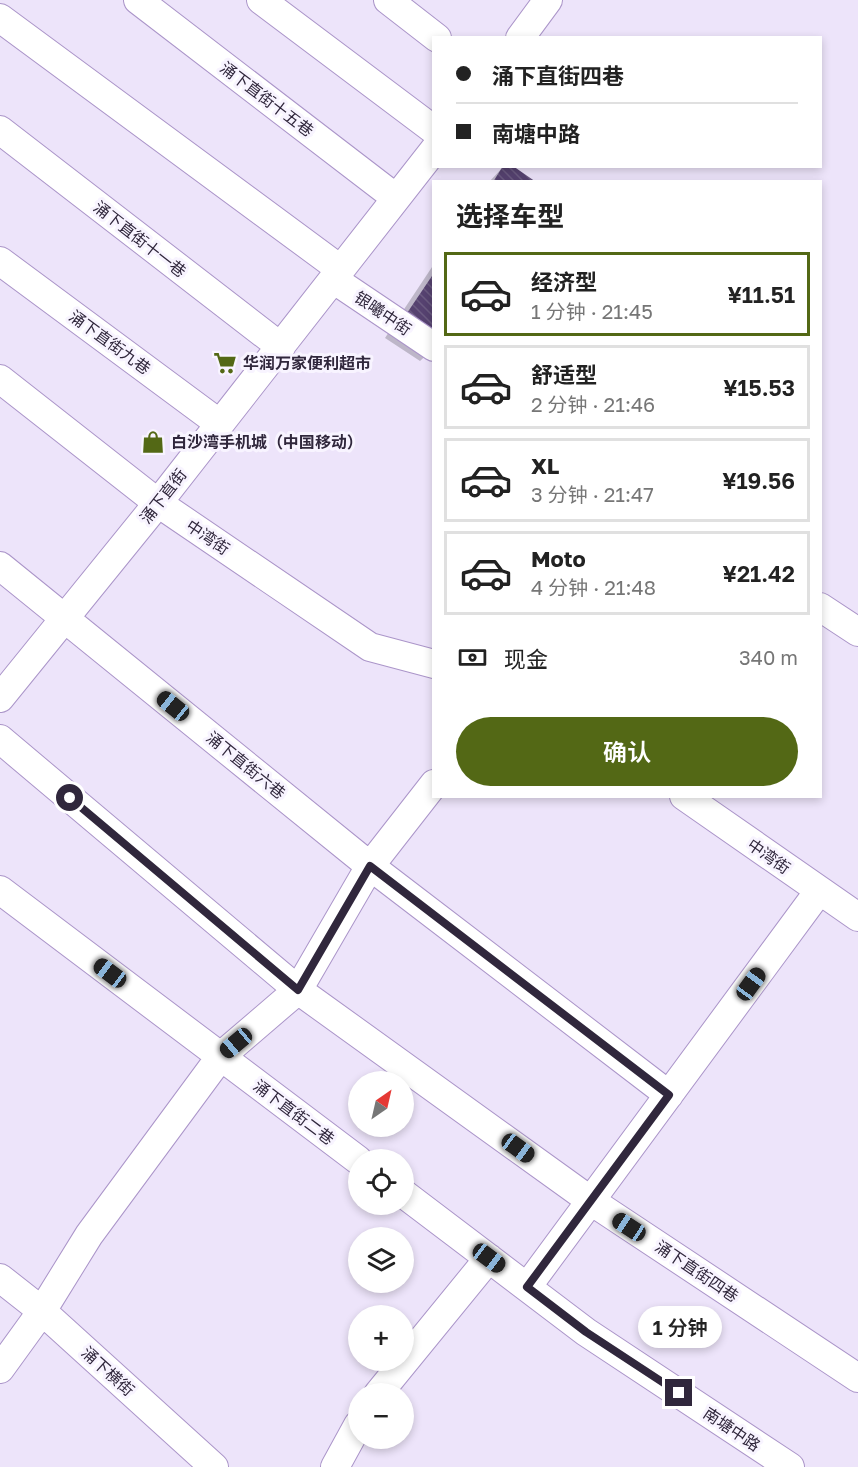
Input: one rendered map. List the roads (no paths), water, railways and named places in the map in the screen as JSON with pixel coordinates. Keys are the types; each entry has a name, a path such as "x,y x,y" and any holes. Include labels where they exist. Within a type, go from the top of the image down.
{"street":[{"name":"涌下直街十五巷","path":"138,0 396,198"},
{"path":"261,0 432,128"},
{"path":"388,0 433,36"},
{"path":"521,36 548,0"},
{"name":"银曦中街","path":"0,18 432,346"},
{"name":"涌下直街十一巷","path":"0,130 280,347"},
{"name":"涌下直街","path":"3,689 65,618 159,503 432,153"},
{"name":"涌下直街九巷","path":"0,261 220,424"},
{"name":"中湾街","path":"0,380 159,503 370,647 432,663"},
{"name":"涌下直街六巷","path":"0,566 370,866 669,1095"},
{"path":"822,608 858,632"},
{"name":"涌下直街四巷","path":"0,739 298,990 591,1201 858,1378"},
{"path":"0,1369 42,1311 89,1235 221,1056 298,990 370,866 432,787"},
{"name":"中湾街","path":"687,798 857,915"},
{"name":"涌下直街二巷","path":"0,890 348,1152"},
{"path":"414,1202 527,1287 819,891"},
{"path":"387,1383 489,1258"},
{"name":"涌下横街","path":"0,1278 42,1311 214,1467"},
{"name":"南塘中路","path":"527,1287 586,1332 790,1467"},
{"path":"334,1467 348,1442"}],"place":[{"name":"华润万家便利超市","path":"225,363"},
{"name":"白沙湾手机城（中国移动）","path":"153,442"}]}
